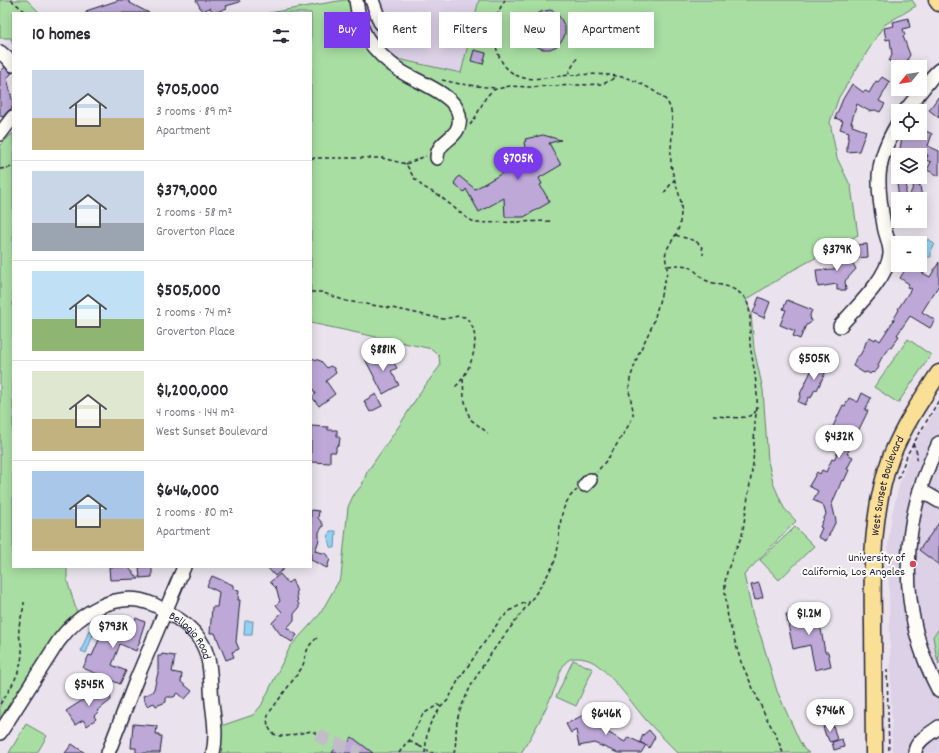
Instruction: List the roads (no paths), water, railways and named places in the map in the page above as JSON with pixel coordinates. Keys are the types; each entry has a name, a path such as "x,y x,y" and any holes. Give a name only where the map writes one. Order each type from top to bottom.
{"main road":[{"name":"West Sunset Boulevard","path":"874,753 872,572 874,531 889,465 901,435 939,373"}],"street":[{"path":"356,0 362,29 376,50 404,73 442,94 454,104 459,114 459,128 457,133 442,145 437,154"},
{"path":"372,0 378,16"},
{"path":"0,52 12,64"},
{"path":"911,104 939,70"},
{"path":"0,134 12,118"},
{"path":"840,326 869,293 884,272 890,256 890,246 884,230 878,195 882,156 891,135"},
{"path":"939,443 932,457 920,490 912,529 908,575 910,602 917,636 927,666 939,691"},
{"path":"920,490 939,501"},
{"path":"108,753 184,568"},
{"name":"Bellagio Road","path":"0,733 58,642 79,619 106,604 135,600 152,603 184,621 203,645 209,661 212,702 215,719 213,753"},
{"path":"915,753 914,750 919,742 939,727"}],"water":[{"path":"929,239 935,245 931,249 931,257 927,257 927,241"},
{"path":"330,531 336,531 335,548 330,547 328,538"},
{"path":"245,621 253,621 252,635 244,635"},
{"path":"89,630 94,632 86,653 81,651"}],"tunnel":[{"path":"318,734 323,738 360,753"}],"place":[{"name":"University of California, Los Angeles","path":"913,564"}]}
